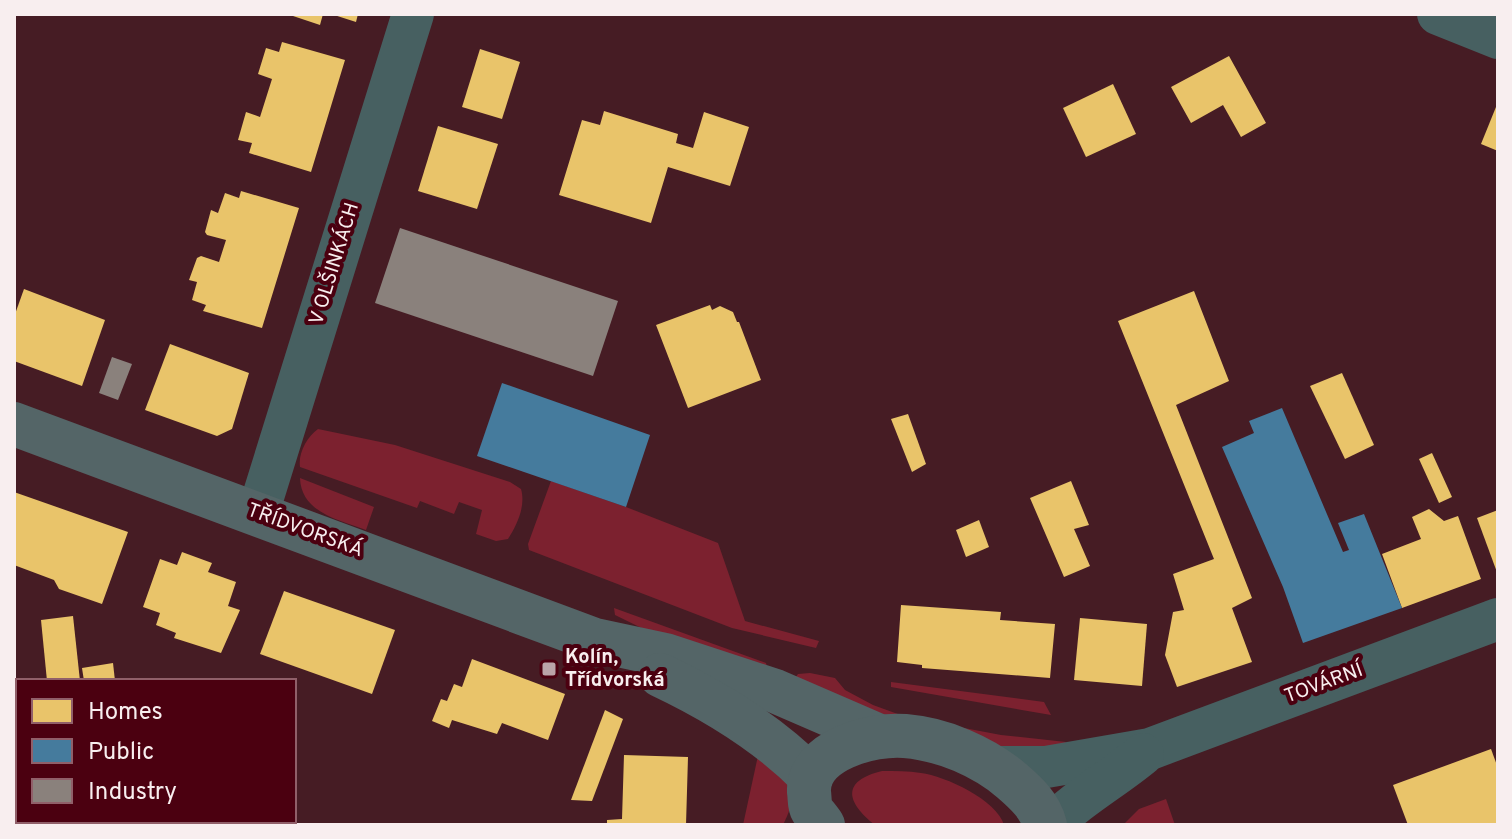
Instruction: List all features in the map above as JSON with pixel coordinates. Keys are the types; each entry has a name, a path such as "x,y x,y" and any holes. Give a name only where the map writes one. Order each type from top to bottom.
{"main road":[{"name":"TŘÍDVORSKÁ","path":"14,424 595,640 665,655 775,691 879,736"},
{"name":"TŘÍDVORSKÁ","path":"595,640 633,663 707,699 783,749 812,809"},
{"path":"812,809 837,751 852,743 879,736 905,736 930,740 995,767 1026,793 1042,814 1045,825"}],"street":[{"name":"V OLŠINKÁCH","path":"258,513 413,14"},
{"path":"1438,14 1498,38"},
{"name":"TOVÁRNÍ","path":"995,767 1046,767 1150,749 1498,619"},
{"name":"TOVÁRNÍ","path":"1052,825 1086,794 1122,772 1150,749"}],"shaded area":[{"path":"318,429 395,445 510,482 521,489 522,495 515,528 508,539 496,541 476,534 482,510 459,502 454,514 420,501 417,508 300,467 304,446"},
{"path":"300,478 374,507 366,530 314,507 302,490"},
{"path":"551,481 718,543 745,621 819,641 816,648 732,628 529,550 528,544"},
{"path":"614,608 766,663 769,674 664,639 615,615"},
{"path":"798,674 835,678 845,690 906,717 1001,735 1066,742 1064,748 1014,750 902,721 793,681"},
{"path":"891,682 1044,702 1051,715 891,687"},
{"path":"759,751 789,784 791,801 783,825 743,825"},
{"path":"882,771 921,773 956,784 981,798 1004,825 875,825 858,808 852,793 860,780"},
{"path":"1166,799 1175,825 1123,825 1139,809"}],"building: Homes":[{"path":"287,14 323,14 320,25"},
{"path":"331,14 358,14 356,22"},
{"path":"282,42 345,60 311,172 249,153 252,143 238,140 246,112 260,117 272,79 258,74 266,48 279,52"},
{"path":"480,49 520,62 502,119 462,107"},
{"path":"1229,56 1266,123 1241,137 1223,105 1191,123 1171,87"},
{"path":"1113,84 1136,134 1086,157 1063,108"},
{"path":"1498,102 1498,151 1481,144"},
{"path":"604,111 678,134 676,143 693,148 704,112 749,127 730,186 668,167 651,223 559,195 582,120 600,125"},
{"path":"438,126 498,144 477,209 418,191"},
{"path":"241,191 299,208 262,328 203,311 206,305 192,300 197,282 189,280 197,258 201,256 219,262 226,240 205,232 211,210 218,213 225,193 239,198"},
{"path":"24,289 105,320 82,386 14,361 14,317"},
{"path":"1194,291 1229,381 1176,405 1252,598 1232,608 1252,662 1177,687 1165,655 1173,612 1184,610 1173,574 1214,559 1118,321"},
{"path":"710,305 712,310 720,306 733,312 761,380 688,408 656,325"},
{"path":"170,344 249,373 232,429 217,436 145,410"},
{"path":"1342,373 1374,445 1345,459 1310,386"},
{"path":"908,414 926,464 912,472 891,419"},
{"path":"1432,453 1452,497 1439,503 1419,459"},
{"path":"1071,481 1089,525 1074,529 1090,566 1064,577 1030,498"},
{"path":"14,492 128,532 102,604 59,589 54,580 14,565"},
{"path":"1429,509 1444,521 1458,516 1481,579 1402,608 1382,554 1421,539 1412,517"},
{"path":"1498,510 1498,575 1477,518"},
{"path":"979,520 989,547 966,557 956,530"},
{"path":"182,552 212,563 208,572 236,582 228,606 240,610 221,653 174,638 176,633 156,625 160,613 143,607 160,559 177,565"},
{"path":"284,591 395,630 372,694 260,654"},
{"path":"901,605 1001,612 1000,620 1055,624 1050,678 922,668 922,665 897,662"},
{"path":"73,616 80,679 47,679 41,620"},
{"path":"1080,618 1147,624 1142,686 1074,680"},
{"path":"472,659 565,694 548,740 502,723 497,734 452,720 449,728 432,721 441,699 447,701 454,684 462,687"},
{"path":"113,663 115,679 84,679 82,668"},
{"path":"605,710 623,719 592,801 571,800"},
{"path":"1491,749 1498,768 1498,825 1408,825 1393,785"},
{"path":"624,755 688,757 686,825 607,825 607,820 622,819"},
{"path":"14,760 16,760 16,804"},
{"path":"100,823 130,825 100,825"}],"building: Public":[{"path":"502,383 650,435 626,507 477,456"},
{"path":"1282,408 1343,552 1349,550 1338,523 1364,514 1402,608 1303,643 1283,587 1222,447 1254,433 1249,421"}],"building: Industry":[{"path":"400,228 618,301 593,376 375,303"},
{"path":"112,357 132,364 118,400 99,393"}],"place":[{"name":"Kolín, Třídvorská","path":"549,669"}]}
